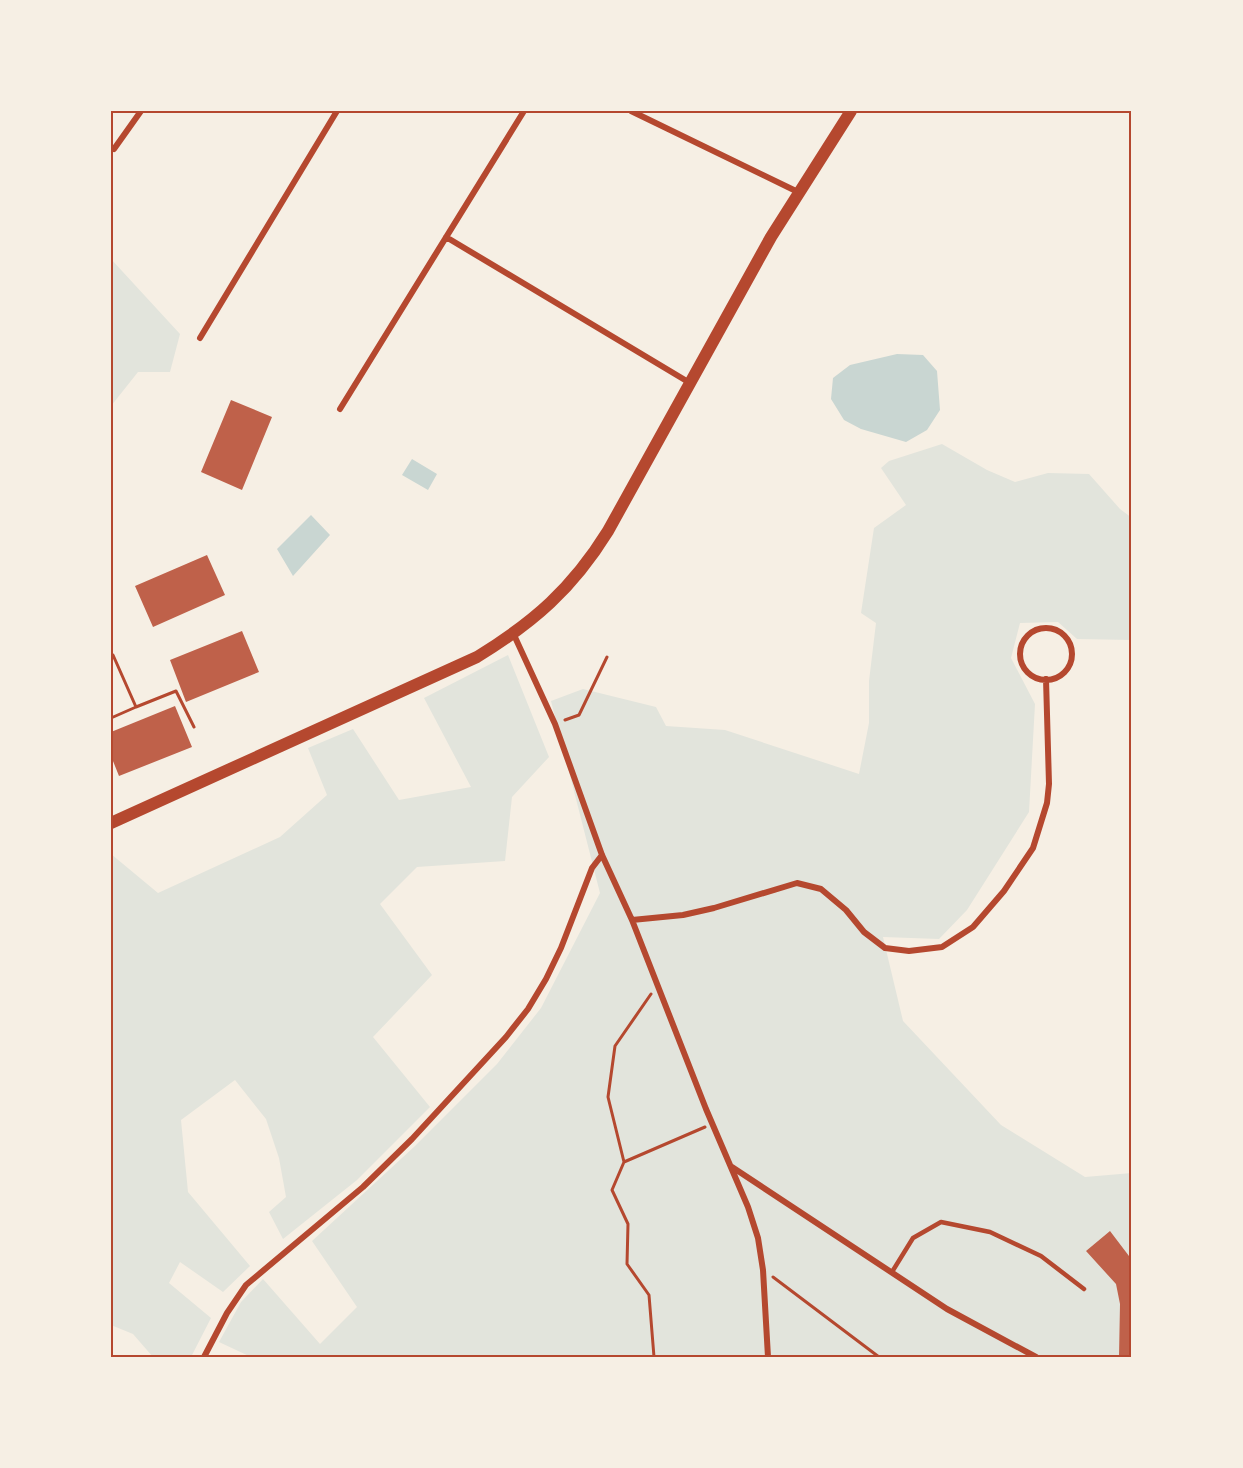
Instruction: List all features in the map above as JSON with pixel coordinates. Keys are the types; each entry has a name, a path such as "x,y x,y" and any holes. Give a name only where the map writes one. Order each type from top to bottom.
{"main road":[{"path":"111,823 477,657 514,635 562,592 595,551 798,192 851,111"}],"street":[{"path":"114,149 141,111"},
{"path":"200,338 337,111"},
{"path":"340,409 524,111"},
{"path":"631,111 798,192"},
{"path":"446,237 690,383"},
{"path":"1050,628 1064,636 1072,651 1071,660 1062,674 1046,680 1030,674 1024,668 1020,652 1026,636 1033,631 1050,628"},
{"path":"514,635 555,724 602,855 632,920 712,1123 748,1207 758,1238 764,1270 768,1357"},
{"path":"632,920 682,915 714,908 797,883 820,889 846,910 864,932 885,948 909,951 942,947 973,927 1004,891 1033,848 1047,803 1049,784 1046,680"},
{"path":"204,1357 226,1313 246,1285 363,1187 420,1131 506,1037 528,1009 546,979 561,948 592,868 602,855"},
{"path":"731,1166 947,1309 1036,1357"}],"lane":[{"path":"892,1272 913,1238 941,1222 990,1232 1041,1256 1084,1289"}],"path":[{"path":"112,655 136,707"},
{"path":"555,724 579,715 607,657"},
{"path":"111,718 176,691 194,728"},
{"path":"654,1357 649,1295 627,1264 628,1224 612,1190 624,1162 608,1097 615,1046 657,986"},
{"path":"624,1162 712,1123"},
{"path":"764,1270 879,1357"}],"shaded area":[{"path":"111,259 180,334 170,372 138,372 111,406"},
{"path":"897,354 923,355 937,371 940,410 927,430 906,442 861,429 844,420 831,399 833,378 850,365"},
{"path":"942,444 987,470 1015,482 1048,473 1089,474 1120,509 1132,518 1132,640 1077,639 1058,622 1020,623 1011,658 1035,704 1029,812 967,910 939,939 883,937 903,1021 1001,1125 1085,1177 1132,1173 1132,1357 251,1357 219,1342 241,1302 263,1279 320,1344 357,1307 312,1241 415,1146 497,1064 541,1008 600,893 551,701 583,689 656,707 666,726 725,730 859,774 869,723 869,681 876,623 861,613 874,528 906,505 881,468 889,461"},
{"path":"412,459 437,474 428,490 402,475"},
{"path":"311,515 330,535 293,576 277,549"},
{"path":"508,655 549,757 512,797 505,861 417,867 380,904 432,975 373,1037 430,1107 357,1180 283,1239 269,1212 286,1197 279,1158 266,1119 235,1080 181,1120 188,1192 250,1266 223,1292 180,1262 169,1283 211,1318 191,1357 153,1357 133,1334 111,1325 111,854 158,893 280,837 327,795 308,748 353,729 399,800 471,787 424,698"}],"building":[{"path":"231,400 272,417 242,490 201,472"},
{"path":"207,555 225,595 153,627 135,586"},
{"path":"242,631 259,672 186,702 170,660"},
{"path":"175,706 192,747 119,776 111,756 111,732"},
{"path":"1110,1231 1132,1260 1132,1357 1119,1357 1120,1304 1116,1284 1086,1251"}]}
